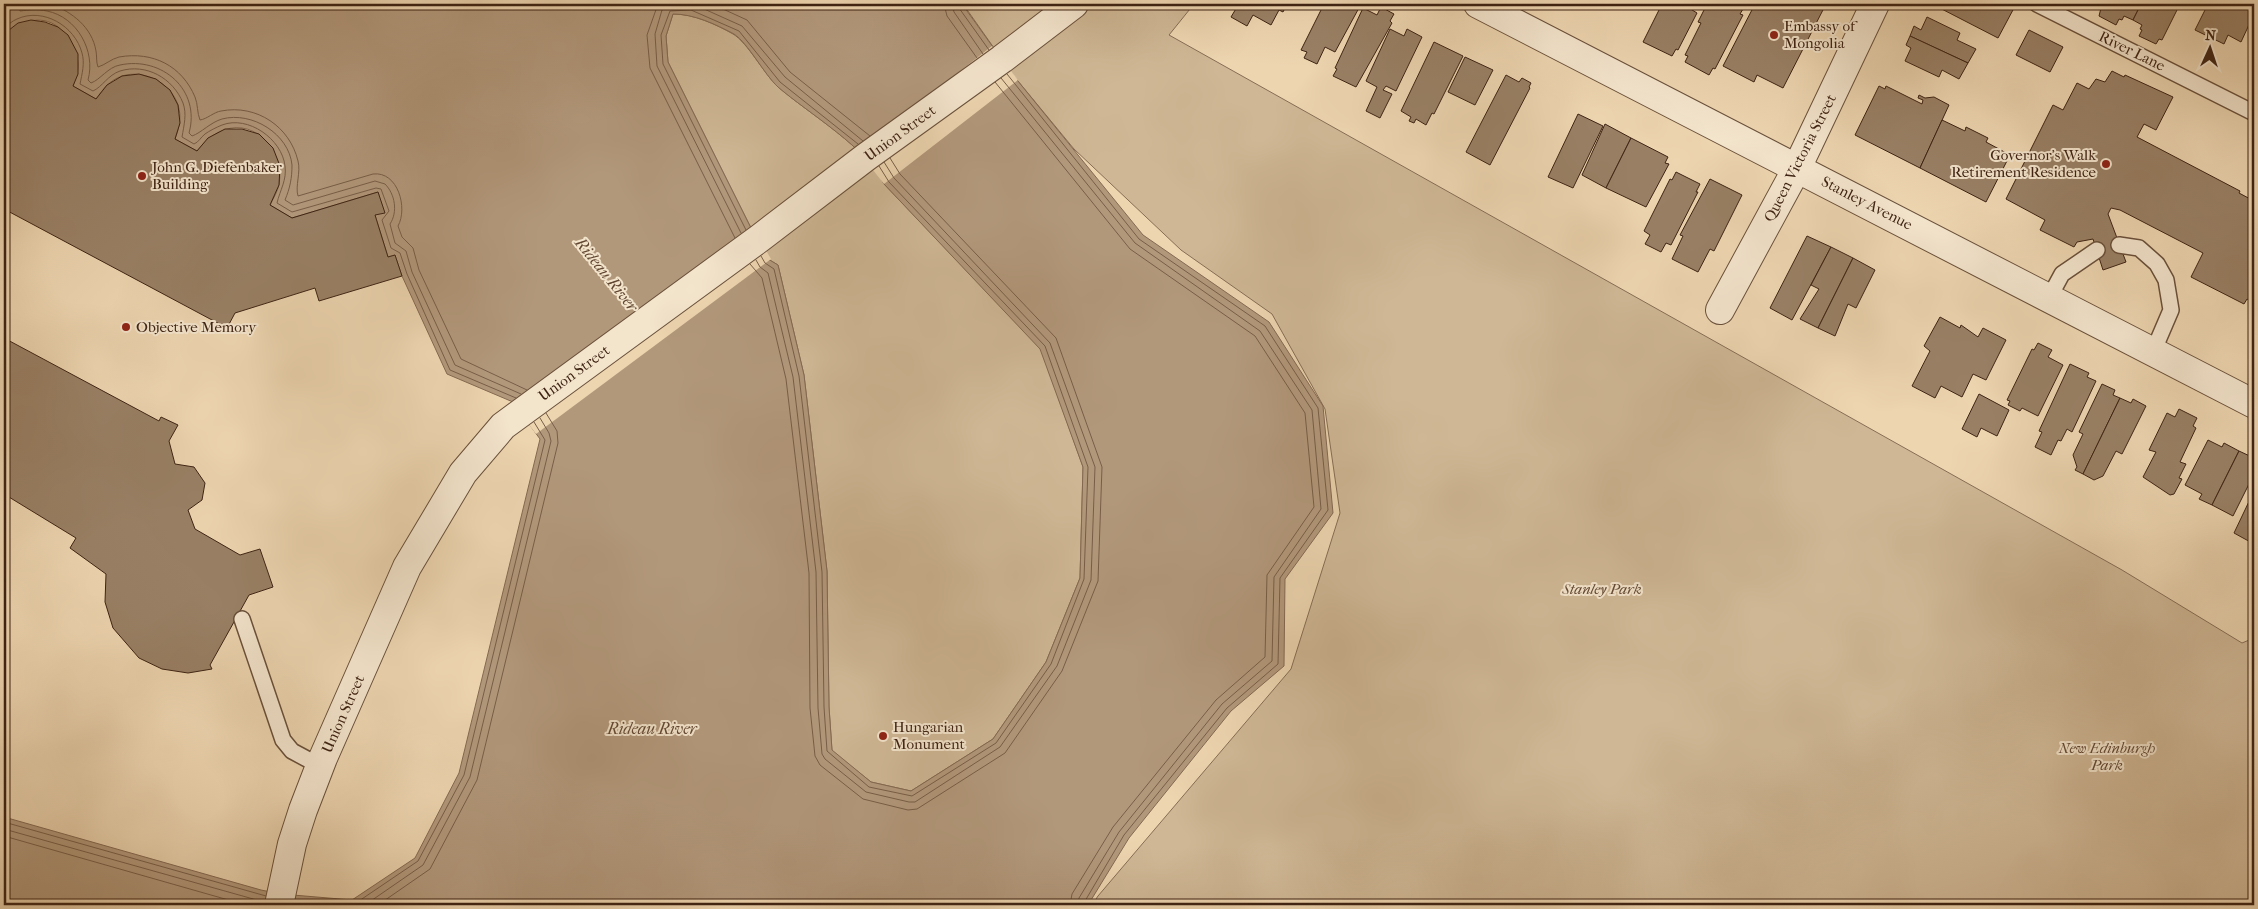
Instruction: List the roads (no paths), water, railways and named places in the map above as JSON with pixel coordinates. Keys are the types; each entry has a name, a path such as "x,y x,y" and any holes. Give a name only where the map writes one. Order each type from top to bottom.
{"street":[{"name":"Union Street","path":"280,898 292,844 320,766 407,567 463,473 503,426 760,238 866,157 1002,59 1074,4"},
{"name":"Stanley Avenue","path":"1478,4 2254,404"},
{"name":"Queen Victoria Street","path":"1720,310 1797,168 1874,4"}],"lane":[{"name":"River Lane","path":"2037,4 2254,113"},
{"path":"2119,245 2139,248 2157,264 2166,280 2171,310 2153,352"},
{"path":"2049,298 2062,274 2096,250"},
{"path":"242,619 283,740 292,750 320,766"}],"water":[{"name":"Rideau River","path":"8,4 962,4 1013,75 1143,235 1269,322 1323,406 1333,513 1285,579 1284,666 1231,711 1129,838 1088,905 4,905 4,817 261,890 281,894 352,900 415,858 459,773 540,439 513,402 447,374 402,276 395,255 388,257 375,215 384,212 378,192 292,218 270,205 278,187 280,173 278,161 266,141 257,134 247,129 224,130 202,144 197,151 175,139 180,122 180,114 174,97 163,84 148,76 130,74 110,82 96,99 73,86 78,67 77,56 58,27 51,23 37,20 23,23 4,34","holes":["673,14 681,14 712,23 739,38 778,87 837,132 865,158 884,184 1040,349 1083,467 1080,578 1046,662 993,739 911,791 871,782 832,750 829,707 827,571 804,375 778,265 768,259 757,240 668,62 666,36"]}],"place":[{"name":"Embassy of Mongolia","path":"1774,35"},
{"name":"Governor's Walk Retirement Residence","path":"2106,164"},
{"name":"John G. Diefenbaker Building","path":"142,176"},
{"name":"Objective Memory","path":"126,327"},
{"name":"Hungarian Monument","path":"883,736"}],"park label":[{"name":"Stanley Park","path":"1602,589"},
{"name":"New Edinburgh Park","path":"2107,756"}]}
